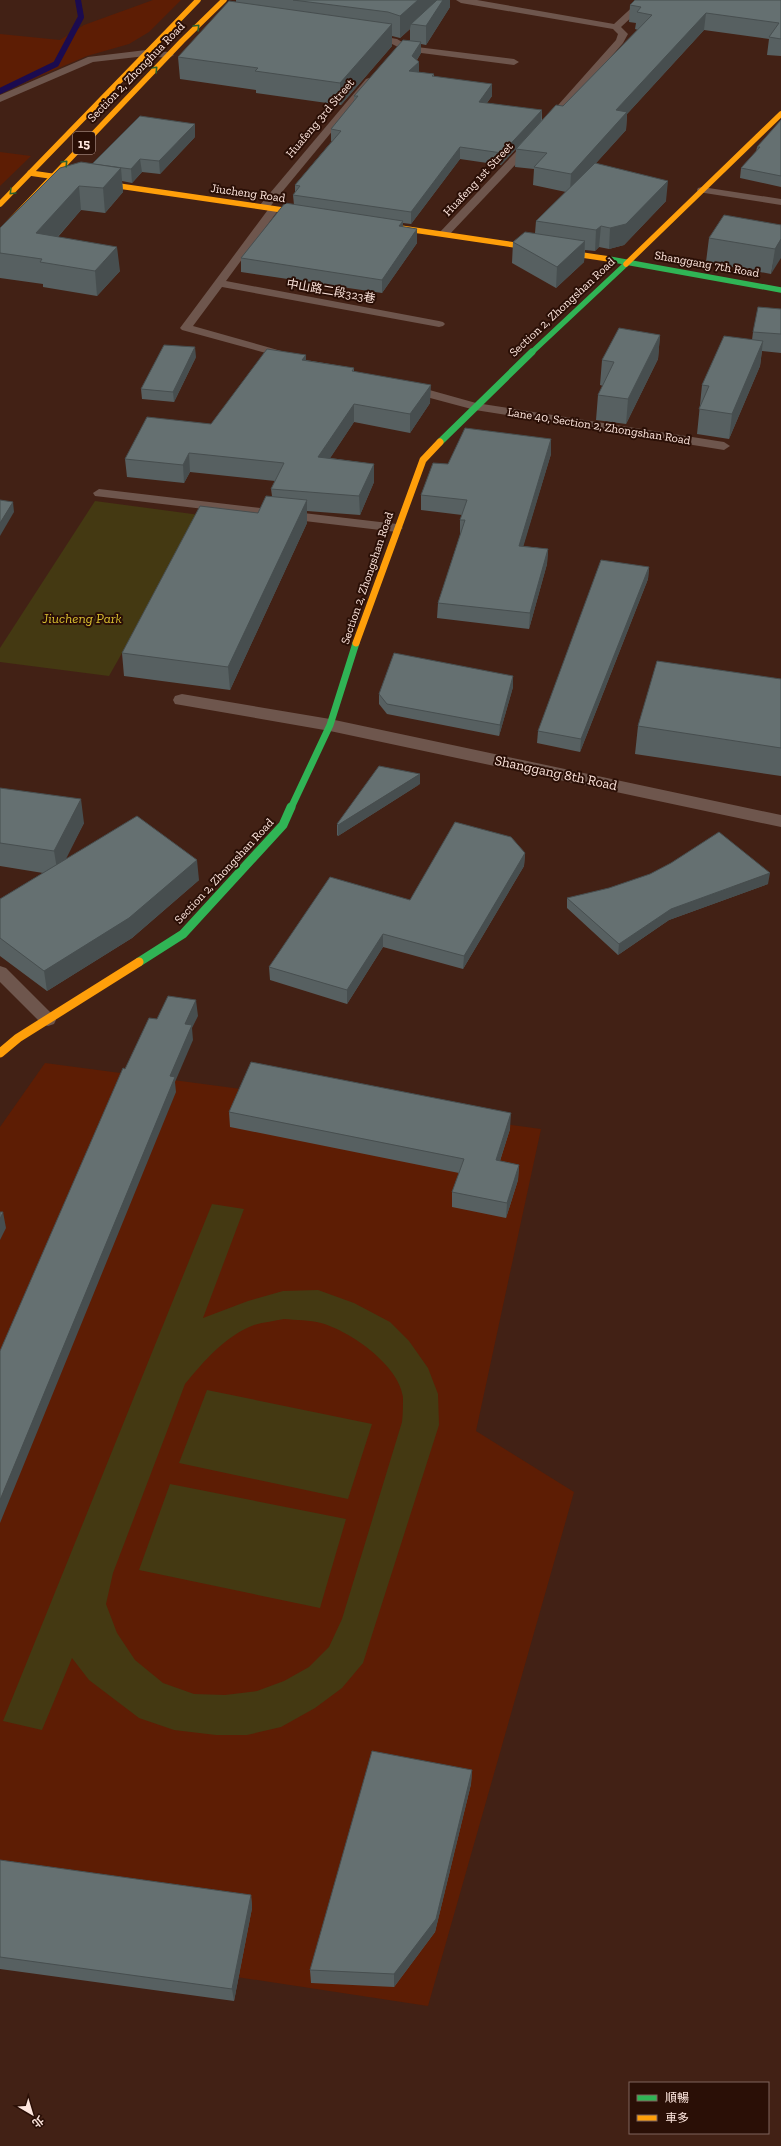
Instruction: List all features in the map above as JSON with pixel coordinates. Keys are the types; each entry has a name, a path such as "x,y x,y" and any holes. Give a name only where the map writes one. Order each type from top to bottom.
{"main road":[{"name":"Section 2, Zhonghua Road","path":"0,204 198,0"},
{"name":"Section 2, Zhonghua Road","path":"0,232 52,176 224,0"},
{"name":"Section 2, Zhongshan Road","path":"0,1053 18,1038 183,934 283,825 330,725 359,635 423,460 475,406 628,262 781,114"},
{"name":"Jiucheng Road","path":"30,173 320,216"},
{"path":"374,224 628,262"},
{"name":"Shanggang 7th Road","path":"628,262 781,290"}],"street":[{"name":"Shanggang 8th Road","path":"182,700 330,725 781,820"}],"lane":[{"path":"460,0 616,27 645,0"},
{"path":"209,15 224,17"},
{"name":"Huafeng 1st Street","path":"444,234 539,133 620,41 623,34 616,27"},
{"path":"357,35 388,39 402,44 406,48 514,62"},
{"path":"0,99 90,59 146,53 169,55"},
{"name":"Huafeng 3rd Street","path":"300,359 186,328 318,140 375,74"},
{"path":"702,190 781,202"},
{"name":"中山路二段323巷","path":"219,283 439,324"},
{"name":"Lane 40, Section 2, Zhongshan Road","path":"399,386 475,406 724,446"},
{"path":"99,493 397,528"},
{"path":"0,972 48,1020"}],"shaded area":[{"path":"153,0 181,0 149,32 129,44 87,56 0,93 0,34 60,40 84,25"},
{"path":"0,152 31,156 0,186"},
{"path":"45,1063 541,1129 476,1431 574,1492 428,2006 0,1941 0,1127"}],"green space":[{"name":"Jiucheng Park","path":"95,501 200,515 109,676 0,662 0,648"},
{"path":"212,1204 244,1209 203,1318 248,1301 283,1291 318,1290 354,1303 390,1322 409,1341 428,1368 438,1394 439,1425 363,1663 342,1688 315,1708 281,1727 247,1735 216,1735 174,1730 139,1718 89,1680 72,1658 42,1730 3,1721","holes":["284,1319 317,1322 333,1327 359,1341 371,1351 393,1373 400,1385 403,1397 402,1422 342,1619 329,1647 309,1667 284,1681 257,1691 225,1695 194,1694 163,1683 135,1660 117,1633 106,1604 113,1573 185,1384 224,1342 254,1325"]},
{"path":"207,1390 372,1424 348,1499 179,1463"},
{"path":"170,1484 346,1519 320,1608 139,1570"}],"building":[{"path":"293,0 418,0 400,16 388,12"},
{"path":"437,0 443,0 426,26 411,24"},
{"path":"635,0 781,0 781,39 769,37 779,23 706,13 616,110 627,112 571,174 534,167 547,153 516,149 556,105 563,106 652,15 637,12 641,7 630,5"},
{"path":"229,1 392,24 340,83 255,71 258,68 178,57"},
{"path":"403,40 421,42 412,56 419,62 409,71 434,74 432,76 492,84 479,102 542,110 502,153 460,147 411,212 293,195 300,186 295,185 341,131 331,129 358,96 354,96"},
{"path":"140,116 195,124 159,161 140,159 131,169 92,164"},
{"path":"781,120 781,176 741,168 760,147 757,147"},
{"path":"81,162 121,168 103,188 79,186 36,233 117,247 95,271 40,262 42,259 0,253 0,228 60,168"},
{"path":"595,163 668,181 626,224 610,228 601,226 596,230 536,221"},
{"path":"285,203 403,221 399,226 417,229 382,280 241,258"},
{"path":"724,215 781,225 781,239 775,249 709,238"},
{"path":"525,232 585,241 557,267 513,242"},
{"path":"758,307 781,309 781,334 753,332"},
{"path":"619,328 660,335 628,399 598,395 614,362 602,360"},
{"path":"724,336 763,341 732,414 699,409 709,386 702,385"},
{"path":"164,345 195,347 173,392 141,389"},
{"path":"267,349 306,355 302,360 354,368 352,371 431,385 410,414 354,404 318,457 374,464 359,496 271,489 284,463 189,453 183,465 125,459 147,417 211,424"},
{"path":"465,428 551,439 519,546 548,549 530,613 438,603 465,520 460,520 467,500 421,495 433,463 448,464"},
{"path":"266,496 307,500 228,667 122,653 200,506 258,513"},
{"path":"0,500 13,502 0,523"},
{"path":"601,560 649,567 581,739 538,731"},
{"path":"394,653 513,676 500,725 387,704 379,694"},
{"path":"657,661 781,679 781,748 638,726"},
{"path":"379,766 420,774 338,825 337,824"},
{"path":"0,788 81,799 54,851 0,843"},
{"path":"137,816 197,860 129,918 44,971 0,938 0,899"},
{"path":"455,822 511,837 525,853 464,956 383,934 347,990 269,967 330,877 410,900"},
{"path":"719,832 770,873 671,909 619,944 567,898 609,888 650,874 671,863"},
{"path":"168,996 196,1000 185,1024 192,1025 170,1076 175,1077 0,1500 0,1351 123,1068 125,1069 149,1018 157,1019"},
{"path":"251,1062 511,1113 496,1160 519,1165 507,1203 452,1192 464,1159 229,1112"},
{"path":"0,1212 3,1212 0,1219"},
{"path":"372,1751 472,1770 436,1919 394,1974 310,1970"},
{"path":"0,1860 251,1895 232,1989 0,1957"}],"waterway":[{"path":"0,91 56,64 81,17 78,0"}],"traffic: fast":[{"path":"609,259 781,290"},
{"path":"440,442 475,406 626,264"},
{"path":"139,962 183,934 283,825 330,725 356,643"}],"traffic: slow":[{"path":"0,204 198,0"},
{"path":"0,232 182,41 224,0"},
{"path":"626,264 781,114"},
{"path":"30,173 310,214"},
{"path":"387,226 609,259"},
{"path":"356,643 423,460 440,442"},
{"path":"0,1053 18,1038 139,962"}]}
